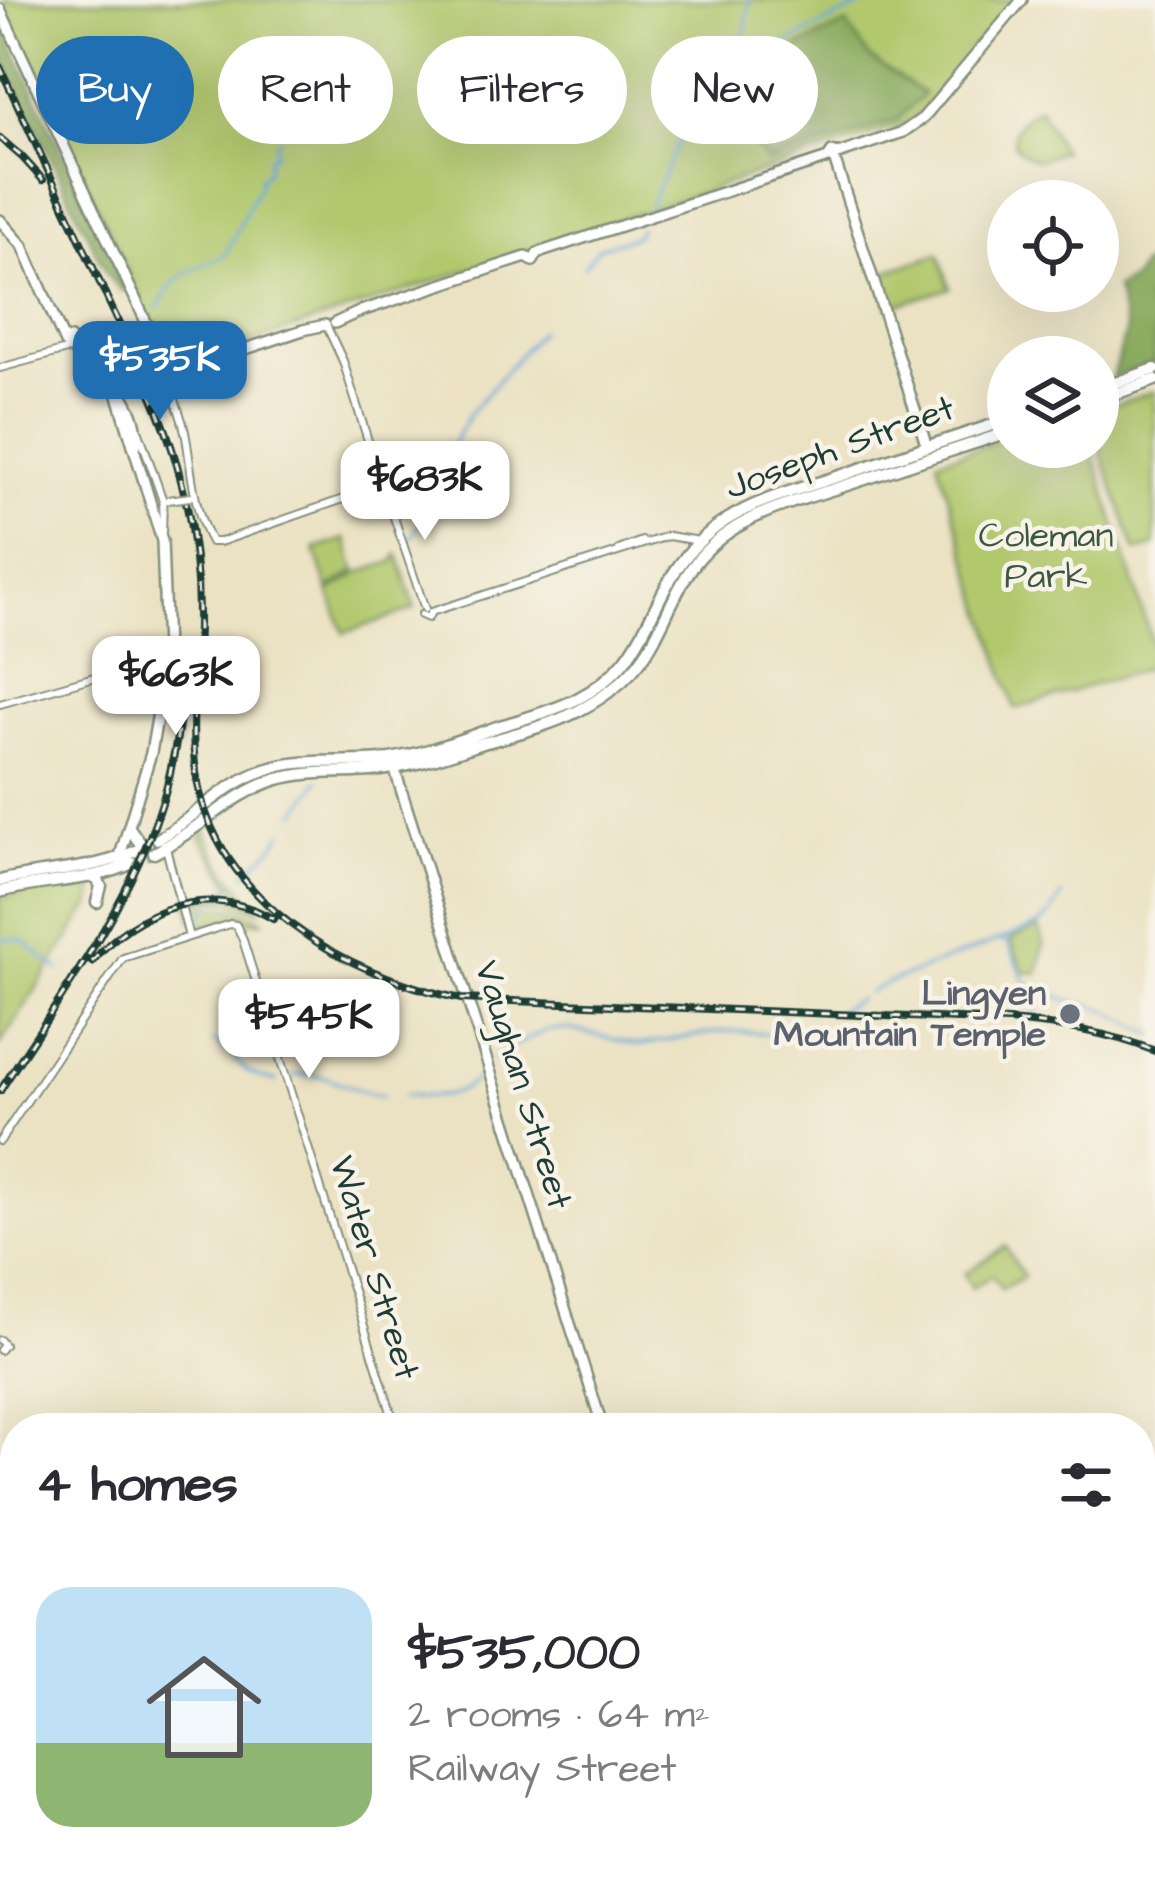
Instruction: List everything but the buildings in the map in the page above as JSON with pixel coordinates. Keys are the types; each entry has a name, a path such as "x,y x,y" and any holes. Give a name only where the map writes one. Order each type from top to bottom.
{"highway":[{"path":"1119,382 1155,369"},
{"path":"1119,393 1155,380"},
{"name":"Joseph Street","path":"723,536 755,516 987,429"},
{"name":"Joseph Street","path":"696,542 752,506 987,437"},
{"path":"159,846 268,782 392,764 578,711 621,681 652,644 688,572 723,536"},
{"path":"513,728 577,699 616,671 639,642 668,581 696,542"},
{"path":"0,892 86,876 117,864 139,846 130,829"},
{"path":"0,881 8,873 8,862"},
{"path":"0,881 117,864"},
{"path":"86,876 99,881 97,902"}],"main road":[{"path":"0,10 170,374 903,132 919,123 1022,0"},
{"path":"833,158 929,452"},
{"path":"0,220 18,239 70,344 107,376 118,393 138,435 136,454"},
{"path":"0,229 33,269"},
{"path":"154,340 172,359 193,366"},
{"path":"117,864 151,753 166,656 160,536 118,393"},
{"path":"147,496 164,584"},
{"name":"Vaughan Street","path":"392,764 598,1413"}],"street":[{"path":"170,374 185,433 192,497 213,543 381,487 329,322"},
{"path":"0,370 70,344"},
{"path":"138,435 166,500 160,536"},
{"name":"Joseph Street","path":"381,487 428,610 674,532 704,544 723,536"},
{"path":"166,500 192,497"},
{"path":"162,514 164,584"},
{"path":"203,524 222,539"},
{"path":"0,704 166,656"},
{"path":"0,1141 124,958 189,937 159,846"},
{"name":"Water Street","path":"189,937 230,923 238,927 391,1413"},
{"path":"0,1340 4,1345 0,1349"}],"green space":[{"path":"3,0 1013,0 921,112 905,124 190,363 161,344 69,144 194,144 194,36 36,36 36,72"},
{"path":"0,19 36,96 36,127 0,52"},
{"path":"847,24 870,58 924,94 897,120 767,163 753,144 818,144 818,38"},
{"path":"1039,108 1062,151 1037,160 1018,149 1014,135 1021,120"},
{"path":"44,144 58,144 126,290 107,275"},
{"path":"939,254 950,288 890,307 879,274"},
{"path":"1142,264 1155,268 1155,299 1148,299 1149,310 1155,313 1155,363 1119,376 1126,330 1119,286 1134,279"},
{"path":"1155,391 1155,546 1136,552 1107,468 1119,468 1119,403"},
{"name":"Coleman Park","path":"987,445 987,468 1098,468 1155,652 1155,666 1015,709 937,460"},
{"path":"346,539 356,571 328,589 315,549"},
{"path":"398,554 415,609 344,633 329,592 361,572 393,562"},
{"path":"206,831 222,863 260,910 227,900 190,901 190,905 236,909 265,921 245,922 244,917 237,917 192,921 187,898 220,895 232,886 200,836"},
{"path":"79,880 90,883 91,904 0,1045 0,898"},
{"path":"1039,927 1044,944 1038,973 1024,972 1010,939"},
{"path":"1005,1246 1024,1277 1001,1289 992,1275 972,1288 964,1274"}],"waterway":[{"path":"744,36 750,0"},
{"path":"648,210 692,113 714,79 873,0"},
{"path":"259,186 276,144"},
{"path":"158,308 179,279 225,255 257,189"},
{"path":"584,267 598,248 636,236 640,227"},
{"path":"411,538 433,504 448,453 470,413 540,331"},
{"path":"297,813 319,780"},
{"path":"245,874 283,833"},
{"path":"223,896 234,884"},
{"path":"868,993 1039,925 1062,895"},
{"path":"193,922 208,909"},
{"path":"0,939 22,940 59,970"},
{"path":"1002,941 1008,943 1025,981 1037,991 1106,1010 1155,1035"},
{"path":"1026,984 1039,1016"},
{"path":"838,1011 859,999"},
{"path":"495,1061 507,1049 547,1030 569,1029 639,1045 725,1031 797,1035 812,1030"},
{"path":"213,1041 247,1071 277,1081"},
{"path":"292,1076 315,1075 383,1096"},
{"path":"404,1095 452,1094 478,1078"}],"tunnel":[{"path":"132,863 154,853"}],"railway":[{"path":"0,67 145,380 177,465 196,565 194,754 208,818 229,859 257,894 292,925 373,972 461,999 1008,1021 1083,1030 1155,1051"},
{"path":"0,138 43,180"},
{"path":"0,1091 88,956 144,850 163,799 182,704"},
{"path":"92,962 130,927 175,906 224,903 273,919"}],"place":[{"name":"Lingyen Mountain Temple","path":"1070,1014"}]}
